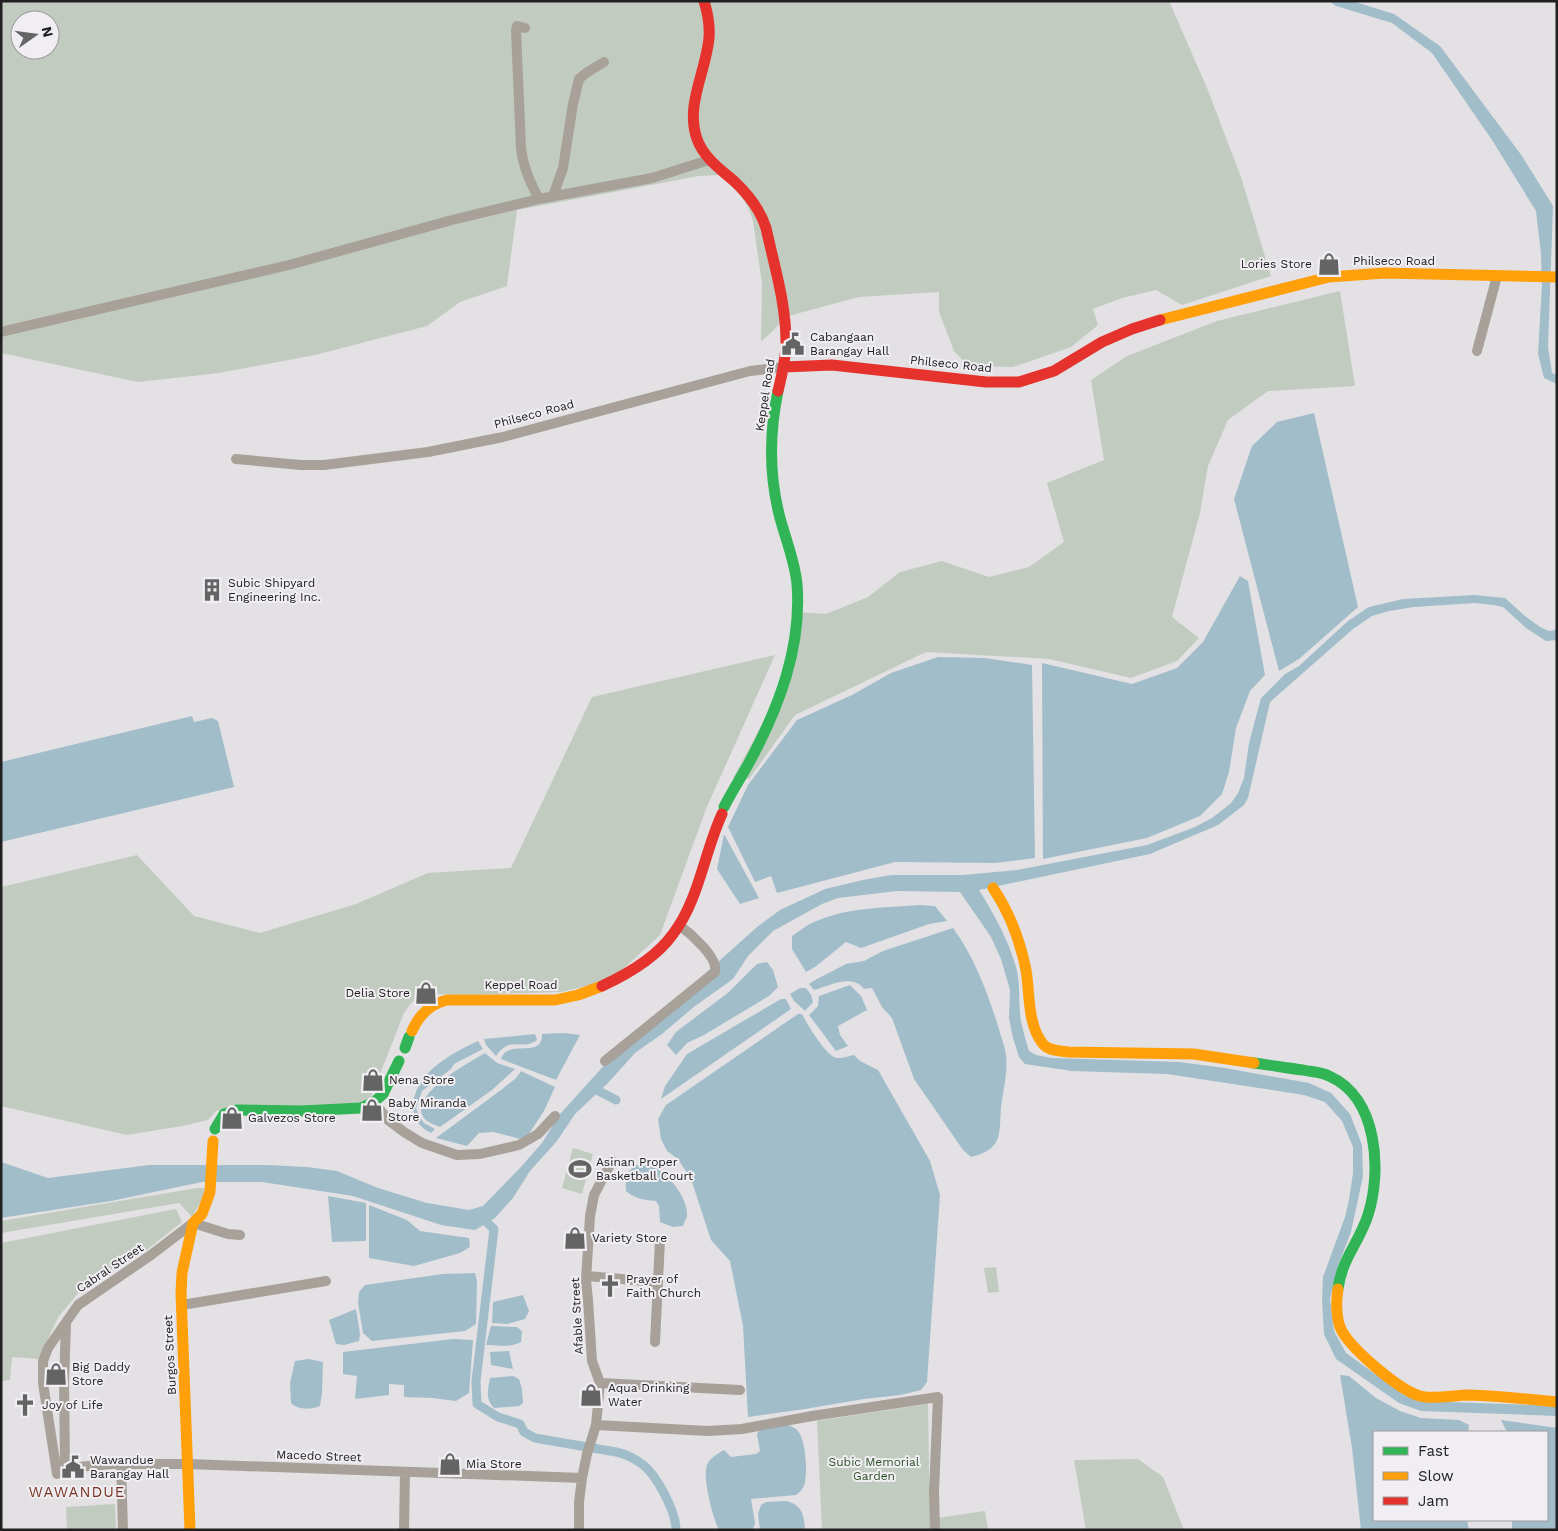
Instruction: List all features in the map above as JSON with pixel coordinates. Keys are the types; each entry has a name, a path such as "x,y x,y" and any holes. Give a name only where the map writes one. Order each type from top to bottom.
{"street":[{"name":"Keppel Road","path":"374,1102 384,1092 416,1021 422,1013 437,1003 465,998 545,1001 568,998 620,978 662,947 679,925 688,909 702,863 723,811 772,714 786,677 796,628 798,607 796,579 776,500 771,472 772,429 784,367 786,326 762,215 753,200 709,160 696,140 693,128 693,104 709,31 709,15 704,1"},
{"path":"525,28 517,26 516,31 521,148 524,166 539,199"},
{"path":"553,196 563,168 579,79 604,62"},
{"path":"1,332 289,265 452,220 539,199 652,178 709,160"},
{"name":"Philseco Road","path":"236,459 324,466 428,452 503,437 750,371 802,365 839,366 986,382 1019,382 1054,371 1102,342 1132,329 1174,316 1329,277 1365,273 1557,277"},
{"path":"1477,351 1497,276"},
{"path":"993,888 1004,903 1014,924 1022,952 1036,1030 1043,1043 1049,1049 1068,1052 1194,1054 1314,1072 1339,1081 1358,1101 1366,1115 1372,1134 1374,1158 1373,1186 1367,1216 1347,1257 1341,1275 1337,1314 1340,1328 1344,1335 1362,1355 1405,1389 1422,1396 1431,1398 1459,1394 1484,1395 1557,1402"},
{"path":"605,1062 715,972 715,963 698,941 679,925"},
{"path":"374,1102 388,1120 404,1132 428,1145 457,1155 480,1154 519,1145 538,1134 555,1116"},
{"name":"Burgos Street","path":"190,1530 182,1273 194,1223 204,1208 208,1197 214,1135 218,1122 224,1114 237,1110 302,1111 356,1109 374,1102"},
{"name":"Afable Street","path":"579,1530 579,1502 582,1478 596,1425 600,1383 592,1361 587,1276 592,1204 597,1189 612,1161"},
{"path":"194,1223 228,1234 240,1235"},
{"name":"Cabral Street","path":"61,1471 43,1384 43,1361 48,1348 78,1305 194,1223"},
{"path":"655,1342 660,1240"},
{"path":"587,1276 657,1282"},
{"path":"182,1306 326,1281"},
{"path":"61,1471 66,1323"},
{"path":"600,1383 740,1390"},
{"path":"596,1425 698,1431 742,1429 812,1416 938,1397 934,1492 935,1530"},
{"path":"121,1464 123,1530"},
{"name":"Macedo Street","path":"61,1471 121,1464 188,1464 582,1478"},
{"path":"404,1530 405,1472"}],"green space":[{"path":"1,1 1169,1 1207,88 1241,177 1271,276 1182,305 1156,290 1122,298 1093,309 1098,325 1071,347 1013,367 968,366 954,351 939,312 939,292 859,297 788,316 761,342 762,283 753,221 748,207 739,193 720,175 699,176 517,210 507,286 460,302 427,326 315,355 219,373 138,382 1,353"},
{"path":"1340,291 1355,386 1268,391 1228,420 1208,466 1200,513 1172,617 1199,638 1177,661 1131,678 1049,659 926,652 795,715 749,779 733,778 787,678 798,612 826,614 868,597 900,572 942,561 989,577 1029,567 1064,542 1047,483 1104,460 1091,380 1127,356 1217,321"},
{"path":"775,655 706,809 660,935 621,971 595,984 561,992 436,994 412,1002 404,1013 371,1097 356,1105 234,1108 216,1111 208,1120 127,1135 1,1106 1,887 137,855 194,916 260,933 356,904 428,873 511,868 592,697"},
{"path":"573,1148 593,1154 582,1194 562,1188"},
{"path":"205,1188 204,1196 192,1217 179,1203 1,1233 1,1221"},
{"path":"176,1209 182,1222 144,1252 80,1291 59,1316 38,1359 12,1357 10,1380 1,1381 1,1243"},
{"path":"996,1267 999,1292 988,1293 984,1268"},
{"name":"Subic Memorial Garden","path":"928,1404 930,1530 822,1530 817,1421"},
{"path":"1138,1459 1163,1477 1184,1530 1086,1530 1074,1460"},
{"path":"115,1504 116,1530 67,1530 66,1507"},
{"path":"985,1511 988,1530 938,1530 937,1518"}],"water":[{"path":"1329,1 1352,1 1394,14 1440,46 1522,156 1553,206 1548,347 1552,373 1557,375 1557,384 1544,378 1538,354 1542,284 1536,211 1492,140 1432,53 1392,23 1336,6"},
{"path":"1314,413 1358,607 1299,659 1279,671 1234,499 1252,446 1277,422"},
{"path":"1240,576 1248,581 1265,675 1250,691 1236,728 1229,772 1222,794 1200,816 1147,838 1043,859 1042,663 1132,684 1177,668 1203,642"},
{"path":"1475,595 1505,598 1540,627 1549,631 1557,630 1557,640 1546,641 1526,628 1503,607 1494,605 1475,603 1414,607 1372,616 1353,629 1270,702 1248,798 1244,805 1218,825 1150,854 979,890 1000,927 1016,967 1021,1021 1029,1051 1036,1055 1052,1058 1179,1062 1309,1083 1331,1093 1350,1114 1362,1145 1363,1176 1351,1232 1339,1263 1330,1299 1334,1331 1346,1353 1404,1395 1421,1401 1557,1406 1557,1416 1421,1411 1399,1403 1336,1359 1324,1334 1322,1300 1323,1277 1345,1217 1353,1173 1353,1147 1342,1121 1325,1102 1304,1095 1167,1074 1072,1071 1025,1064 1019,1057 1013,1038 1009,1018 1010,990 1001,959 991,937 960,892 897,891 838,898 822,904 773,931 748,956 733,979 635,1053 607,1084 575,1114 557,1141 530,1171 513,1198 495,1218 475,1230 441,1225 353,1196 262,1182 202,1182 111,1201 1,1218 1,1162 48,1178 149,1165 307,1167 337,1171 378,1188 427,1203 469,1210 483,1206 542,1143 560,1114 610,1059 757,927 780,910 825,889 863,880 891,875 963,875 1017,870 1147,845 1195,827 1212,818 1231,803 1238,793 1244,778 1249,743 1261,698 1285,674 1299,666 1348,621 1369,607 1403,599"},
{"path":"938,657 985,658 1032,665 1035,858 995,863 895,862 777,893 771,876 755,882 728,827 748,785 797,720 852,695 891,673"},
{"path":"192,716 194,722 212,718 218,721 234,787 1,842 1,762"},
{"path":"724,834 759,898 740,904 717,869"},
{"path":"919,905 935,906 947,921 929,924 861,948 846,942 806,972 792,949 792,936 809,924 825,918 865,909"},
{"path":"953,928 968,952 980,977 995,1016 1006,1055 1006,1075 997,1140 989,1150 971,1157 963,1150 914,1079 892,1018 882,1007 872,988 864,989 859,984 847,981 814,990 809,984 846,964 864,961 883,951"},
{"path":"767,962 773,970 778,987 769,996 704,1035 687,1043 676,1055 667,1045 676,1032 729,992 757,964"},
{"path":"850,985 861,996 867,1010 838,1026 840,1035 848,1046 836,1051 809,1015 818,1006 819,996"},
{"path":"800,988 806,988 813,1002 805,1011 794,1001 790,994"},
{"path":"781,999 786,999 791,1009 661,1099 665,1086 687,1054"},
{"path":"798,1014 802,1014 821,1044 834,1057 841,1058 854,1055 860,1061 878,1070 930,1161 940,1195 927,1382 921,1390 900,1395 748,1417 743,1326 730,1261 711,1240 691,1179 678,1159 667,1151 661,1139 658,1119 666,1105"},
{"path":"564,1033 580,1035 556,1080 501,1059 510,1050 537,1046 541,1042 542,1034"},
{"path":"535,1034 537,1040 526,1044 512,1044 502,1049 496,1056 486,1045 484,1039"},
{"path":"478,1041 483,1049 454,1064 451,1069 422,1091 416,1108 424,1123 435,1129 431,1133 422,1127 414,1113 413,1104 418,1087 429,1072 440,1062"},
{"path":"485,1053 497,1063 515,1069 492,1090 440,1127 426,1120 421,1111 423,1101 431,1091 454,1072"},
{"path":"521,1071 555,1087 544,1111 525,1140 493,1132 479,1133 467,1146 436,1138 501,1090 516,1078"},
{"path":"637,1165 647,1166 662,1172 677,1189 687,1209 687,1216 683,1226 673,1227 660,1222 659,1206 656,1201 644,1200 626,1191 627,1176 630,1170"},
{"path":"328,1196 366,1203 366,1241 332,1242"},
{"path":"369,1205 407,1220 420,1231 469,1238 470,1247 460,1253 414,1266 369,1258"},
{"path":"475,1273 477,1281 476,1324 465,1331 372,1341 363,1333 358,1303 359,1292 365,1285 443,1274"},
{"path":"523,1295 529,1311 525,1319 507,1324 492,1323 493,1302"},
{"path":"356,1309 360,1334 359,1341 344,1345 336,1344 329,1320"},
{"path":"491,1326 517,1327 522,1331 521,1342 508,1346 486,1345"},
{"path":"453,1339 473,1340 469,1393 456,1401 404,1397 404,1385 389,1384 389,1395 355,1399 357,1376 343,1374 343,1352"},
{"path":"509,1351 513,1369 491,1365 490,1352"},
{"path":"309,1359 323,1362 322,1393 320,1406 304,1409 291,1403 290,1383 295,1361"},
{"path":"1340,1375 1349,1376 1376,1398 1400,1411 1421,1418 1459,1420 1469,1425 1468,1431 1373,1431 1373,1521 1467,1521 1469,1530 1361,1530 1352,1448"},
{"path":"513,1376 519,1379 523,1403 519,1406 494,1408 488,1397 490,1378"},
{"path":"1501,1420 1557,1428 1557,1530 1512,1530 1512,1521 1548,1521 1548,1431 1506,1431"},
{"path":"784,1424 792,1426 798,1431 803,1442 806,1466 803,1487 796,1495 751,1499 755,1523 753,1530 719,1530 711,1508 707,1488 706,1471 708,1463 714,1456 724,1450 731,1457 756,1454 760,1451 757,1434 761,1428"},
{"path":"786,1501 796,1505 801,1511 805,1530 760,1530 758,1514 761,1505 766,1502"}],"waterway":[{"path":"593,1088 616,1100"},
{"path":"482,1218 494,1229 476,1381 477,1404 498,1417 520,1424 524,1432 535,1438 616,1452 639,1462 659,1484 673,1513 676,1530"}],"traffic: fast":[{"path":"724,807 761,740 779,698 792,653 796,631 798,607 796,576 776,502 772,471 773,423 778,391"},
{"path":"405,1048 409,1037"},
{"path":"215,1129 224,1114 237,1110 302,1111 361,1108 374,1102 383,1094 399,1061"},
{"path":"1254,1063 1316,1072 1329,1076 1345,1086 1358,1100 1367,1118 1375,1157 1375,1178 1372,1197 1364,1225 1343,1268 1338,1289"}],"traffic: slow":[{"path":"1160,320 1329,277 1385,273 1557,277"},
{"path":"993,888 1009,917 1021,948 1034,1027 1045,1046 1068,1052 1194,1054 1254,1063"},
{"path":"412,1031 418,1020 430,1007 447,1000 555,1000 578,995 602,986"},
{"path":"190,1530 181,1293 182,1273 193,1223 202,1214 210,1192 213,1141"},
{"path":"1338,1289 1338,1318 1340,1327 1345,1335 1375,1367 1411,1392 1432,1398 1469,1395 1557,1402"}],"traffic: jam":[{"path":"704,1 708,19 709,38 697,89 693,114 694,126 697,139 704,152 749,197 761,215 766,228 784,313 786,342 778,391"},
{"path":"784,367 832,365 986,382 1019,382 1054,371 1102,342 1132,329 1160,320"},
{"path":"602,986 650,958 673,934 689,906 722,814"}],"place":[{"name":"Lories Store","path":"1329,264"},
{"name":"Cabangaan Barangay Hall","path":"793,344"},
{"name":"Subic Shipyard Engineering Inc.","path":"212,590"},
{"name":"Delia Store","path":"426,993"},
{"name":"Nena Store","path":"373,1080"},
{"name":"Baby Miranda Store","path":"372,1110"},
{"name":"Galvezos Store","path":"232,1118"},
{"name":"Asinan Proper Basketball Court","path":"580,1169"},
{"name":"Variety Store","path":"575,1238"},
{"name":"Prayer of Faith Church","path":"610,1286"},
{"name":"Big Daddy Store","path":"56,1374"},
{"name":"Aqua Drinking Water","path":"591,1395"},
{"name":"Joy of Life","path":"25,1405"},
{"name":"Mia Store","path":"450,1464"},
{"name":"Wawandue Barangay Hall","path":"73,1467"}],"district":[{"name":"WAWANDUE","path":"77,1492"}]}
